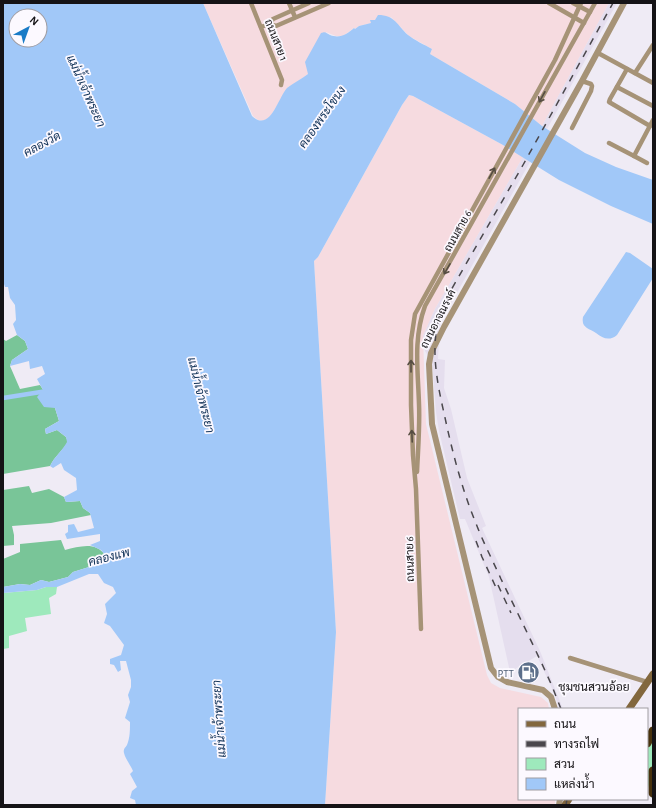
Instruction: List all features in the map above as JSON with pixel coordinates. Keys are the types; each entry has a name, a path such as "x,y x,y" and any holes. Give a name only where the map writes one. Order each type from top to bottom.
{"highway":[{"path":"648,741 653,731"},
{"path":"653,771 653,793"}],"main road":[{"path":"630,708 653,674"}],"street":[{"name":"ถนนสาย 1","path":"251,3 282,80 281,85"},
{"path":"289,3 295,17"},
{"path":"261,27 269,24 273,19 309,3"},
{"path":"269,24 276,26 329,3"},
{"path":"549,3 584,23"},
{"path":"573,3 580,5 590,12"},
{"name":"ถนนสาย 6","path":"416,489 419,405 416,366 417,341 425,306 595,3"},
{"name":"ถนนอาจณรงค์","path":"555,708 551,697 543,690 506,682 498,677 492,668 432,424 429,371 432,353 444,326 598,53 624,3"},
{"name":"ถนนสาย 6","path":"421,629 416,489 411,405 411,340 415,314 555,60 580,5"},
{"path":"635,73 653,44"},
{"path":"598,53 653,83"},
{"path":"627,68 609,102 650,126"},
{"path":"572,128 591,91 591,84 582,81"},
{"path":"617,87 653,106"},
{"path":"634,156 653,120"},
{"path":"609,143 647,163"},
{"path":"570,658 647,682"}],"shaded area":[{"path":"203,3 609,3 542,126 515,104 430,54 432,49 409,36 391,17 371,20 371,23 359,26 355,29 354,28 343,36 336,36 326,32 308,74 287,89 270,117 264,121 258,120 253,116"},
{"path":"609,3 617,3 547,129 542,126"},
{"path":"409,95 413,96 523,157 435,309 423,336 426,424 487,675 491,683 500,688 541,697 548,703 549,708 518,708 518,800 555,800 555,805 325,805 336,632 314,261 318,257 402,105"},
{"path":"523,157 530,162 440,323 438,359 445,360 444,388 451,409 467,478 486,526 482,528 540,651 563,708 559,708 555,695 537,656 510,672 489,577 465,519 460,519 439,431 432,362 425,351 423,336 435,309"}],"green space":[{"path":"17,335 25,341 28,349 12,360 10,366 20,389 40,385 55,408 59,421 45,429 46,434 57,430 66,437 68,442 50,466 3,474 3,339 6,341"},
{"path":"29,486 32,493 49,489 64,497 66,502 80,501 83,508 91,515 51,523 12,526 14,545 3,546 3,490"},
{"path":"61,540 65,550 92,546 105,555 100,562 73,572 68,577 49,582 41,580 30,585 20,584 3,587 3,559 20,552 20,544"},
{"path":"46,587 57,587 56,594 49,598 51,614 25,618 27,631 9,636 9,648 3,649 3,593 37,590"},
{"path":"653,726 653,802 648,784 648,734"}],"water":[{"path":"3,3 203,3 252,116 258,120 264,120 269,117 287,88 308,74 305,62 321,33 325,32 330,35 340,36 346,34 354,28 355,29 359,26 371,23 370,20 375,20 378,15 384,15 395,21 410,37 432,49 430,54 515,104 542,126 585,153 616,167 653,180 653,224 611,206 559,180 503,145 409,95 402,105 318,257 314,261 336,632 325,805 136,805 135,800 130,798 132,791 137,787 130,774 133,771 124,752 130,734 130,722 125,718 130,702 128,695 131,687 131,680 126,661 120,661 121,670 118,672 114,665 110,664 110,659 121,655 124,645 110,626 104,623 107,614 105,604 116,593 113,587 104,583 98,574 89,574 57,587 46,587 37,590 3,593 3,587 20,584 30,585 41,580 49,582 68,577 73,572 100,562 105,555 101,550 90,545 100,541 100,534 67,539 65,534 68,532 68,525 74,524 78,532 94,528 90,513 83,508 80,501 66,502 64,497 77,490 76,478 64,470 61,463 53,468 50,466 67,442 66,437 57,430 46,434 45,429 59,421 55,408 44,407 37,397 43,390 37,379 45,374 42,366 30,369 29,361 10,366 12,360 28,349 25,341 17,335 13,324 16,320 15,305 10,298 8,287 5,287 3,281"},
{"path":"626,252 630,253 653,269 653,278 617,335 609,339 601,337 584,326 583,317"}],"waterway":[{"path":"3,398 47,391"}],"railway":[{"path":"561,708 552,686 483,539 462,484 447,427 438,384 435,340 437,325 447,297 523,165 613,3"},
{"path":"476,541 498,592"},
{"path":"498,585 511,613"},
{"path":"566,805 567,800"}],"place":[{"name":"PTT","path":"529,673"}],"district":[{"name":"ชุมชนสวนอ้อย","path":"594,687"}],"water label":[{"name":"แม่น้ำเจ้าพระยา","path":"86,91"},
{"name":"คลองพระโขนง","path":"322,117"},
{"name":"คลองวัด","path":"42,144"},
{"name":"แม่น้ำเจ้าพระยา","path":"201,395"},
{"name":"คลองแพ","path":"109,557"},
{"name":"แม่น้ำเจ้าพระยา","path":"219,719"}]}
